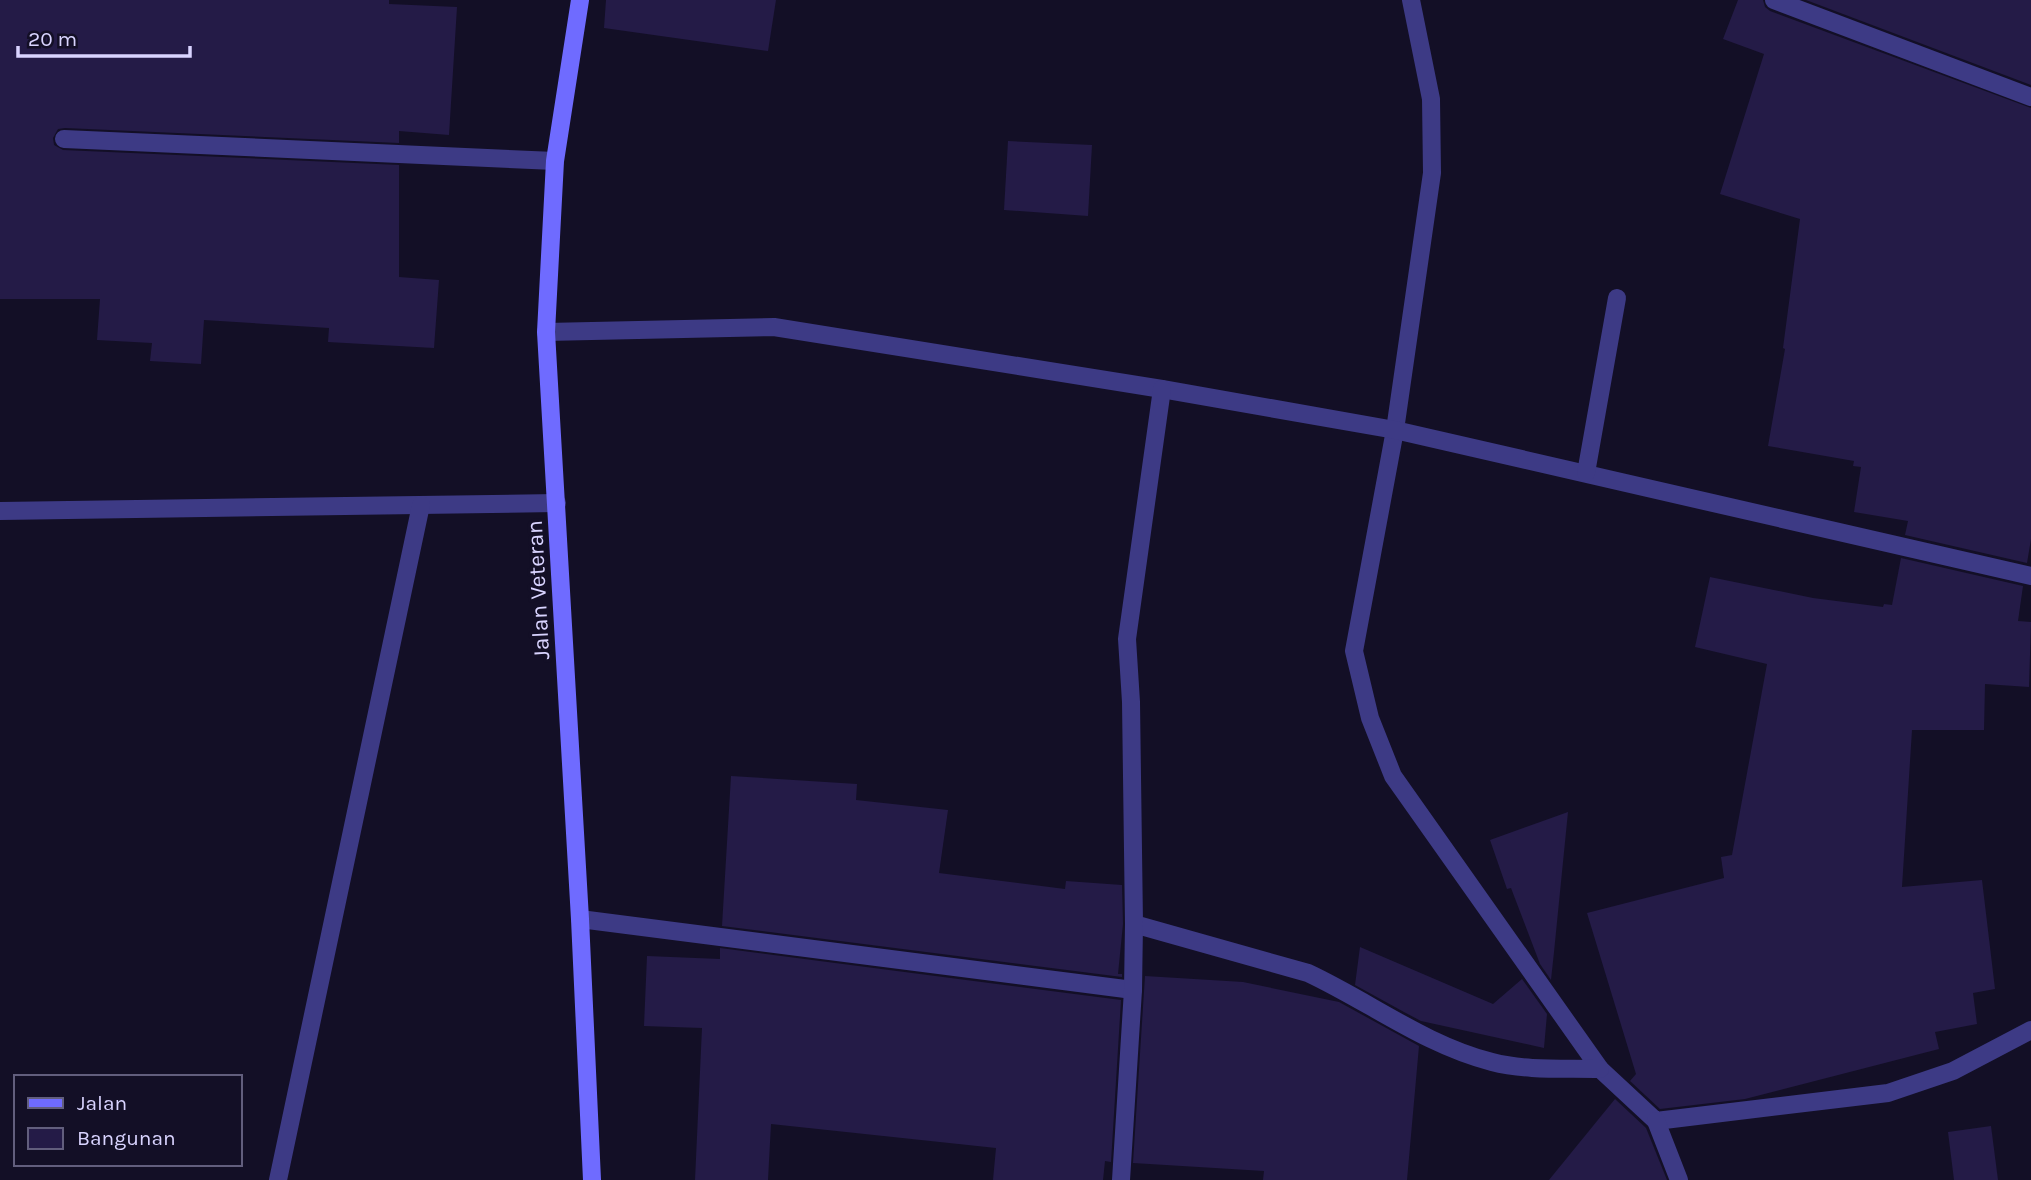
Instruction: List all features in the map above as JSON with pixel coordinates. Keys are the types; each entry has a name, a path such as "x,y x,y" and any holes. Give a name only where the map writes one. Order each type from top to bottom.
{"street":[{"name":"Jalan Veteran","path":"580,0 555,161 546,332 558,503 592,1180"},
{"path":"1411,0 1431,99 1432,173 1395,430 1354,651 1370,718 1394,776 1600,1069 1656,1121 1679,1180"},
{"path":"1774,0 2031,97"},
{"path":"64,139 555,161"},
{"path":"1586,473 1617,298"},
{"path":"546,332 774,327 1162,389 1395,430 2031,576"},
{"path":"1121,1180 1133,990 1134,924 1131,702 1127,639 1162,389"},
{"path":"0,511 558,503"},
{"path":"278,1180 421,505"},
{"path":"580,919 1133,990"},
{"path":"1134,924 1308,973 1440,1045 1494,1063 1600,1069"},
{"path":"1656,1121 1888,1093 1953,1071 2031,1030"}],"building":[{"path":"0,0 389,0 389,4 457,7 449,135 399,131 399,143 65,128 58,129 53,138 54,145 63,150 399,165 399,277 439,280 434,348 328,342 329,328 204,320 201,364 150,361 152,343 97,340 100,299 0,299"},
{"path":"606,0 776,0 768,51 604,28"},
{"path":"1738,0 1763,0 1770,11 2031,108 2031,539 2027,563 1905,535 1908,521 1854,512 1861,467 1853,466 1854,461 1768,446 1785,349 1783,348 1800,219 1720,194 1764,54 1723,39"},
{"path":"1806,0 2031,0 2031,85"},
{"path":"1008,141 1092,145 1088,216 1004,210"},
{"path":"1901,558 2023,586 2018,621 2031,622 2029,687 1985,684 1984,730 1912,730 1902,887 1982,880 1995,989 1973,993 1977,1024 1935,1032 1939,1049 1745,1099 1660,1109 1630,1081 1636,1074 1587,913 1724,878 1721,857 1732,855 1767,664 1695,647 1710,577 1813,598 1883,607 1884,604 1892,605"},
{"path":"731,776 857,784 856,800 948,810 939,873 1065,889 1066,881 1122,885 1123,924 1118,974 1122,974 1122,977 722,926"},
{"path":"1568,812 1551,980 1540,964 1511,888 1507,889 1490,840"},
{"path":"1360,947 1493,1004 1522,979 1547,1014 1544,1048 1421,1021 1404,1012 1355,985"},
{"path":"720,948 1121,1000 1111,1162 1105,1161 1103,1180 993,1180 996,1148 771,1124 768,1180 695,1180 702,1028 644,1026 647,956 720,959"},
{"path":"1145,976 1243,982 1339,1002 1419,1046 1407,1180 1263,1180 1264,1171 1133,1163"},
{"path":"1615,1099 1646,1128 1667,1180 1549,1180"},
{"path":"1991,1126 1998,1180 1954,1180 1948,1132"}]}
